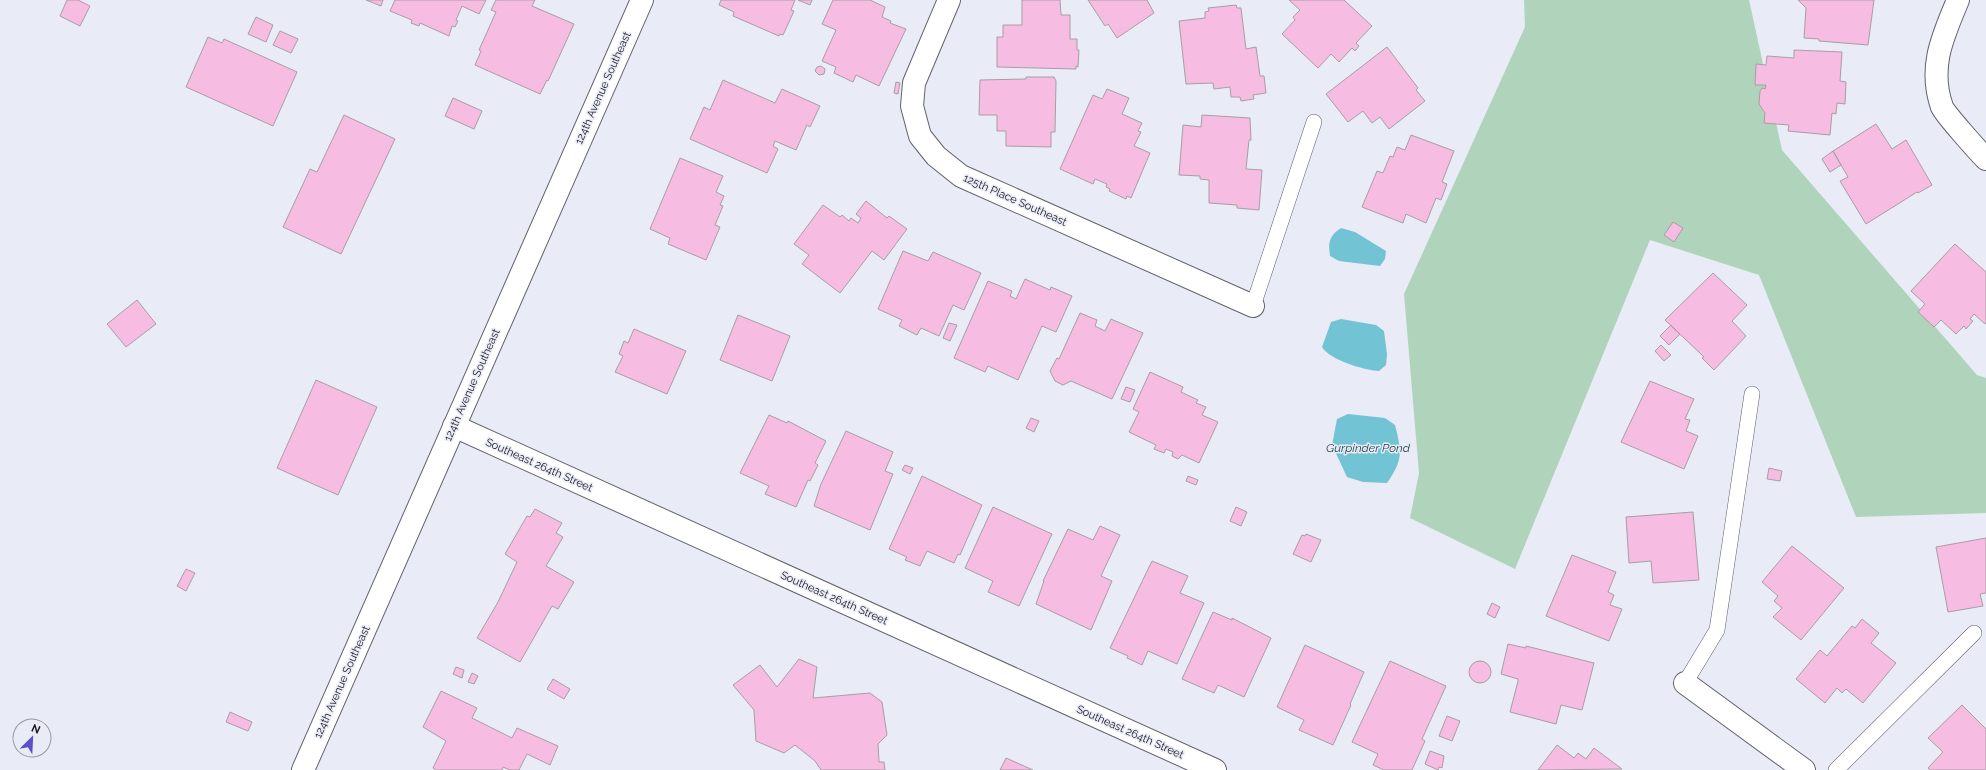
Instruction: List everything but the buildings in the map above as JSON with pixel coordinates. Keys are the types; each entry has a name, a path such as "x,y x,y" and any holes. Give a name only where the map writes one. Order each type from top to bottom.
{"street":[{"name":"124th Avenue Southeast","path":"303,770 642,0"},
{"name":"125th Place Southeast","path":"949,0 914,83 912,106 920,136 936,156 961,176 1253,306"},
{"path":"1958,0 1941,39 1935,74 1942,108 1986,159"},
{"name":"Southeast 264th Street","path":"454,426 1215,770"},
{"path":"1685,683 1804,770"}],"lane":[{"path":"1253,306 1314,122"},
{"path":"1685,683 1717,630 1752,394"},
{"path":"1836,770 1974,633"}],"green space":[{"path":"1524,0 1749,0 1782,150 1977,375 1986,378 1986,513 1856,517 1759,275 1650,240 1515,569 1410,518 1419,473 1404,294 1525,27"}],"water":[{"path":"1341,228 1355,232 1386,251 1385,259 1380,266 1339,261 1330,256 1330,240"},
{"path":"1341,319 1376,325 1384,331 1387,354 1386,365 1379,371 1364,369 1348,364 1332,356 1322,347 1331,322"},
{"name":"Gurpinder Pond","path":"1348,414 1385,418 1395,425 1399,442 1400,456 1396,468 1387,483 1363,482 1347,477 1332,445 1337,419"}]}
